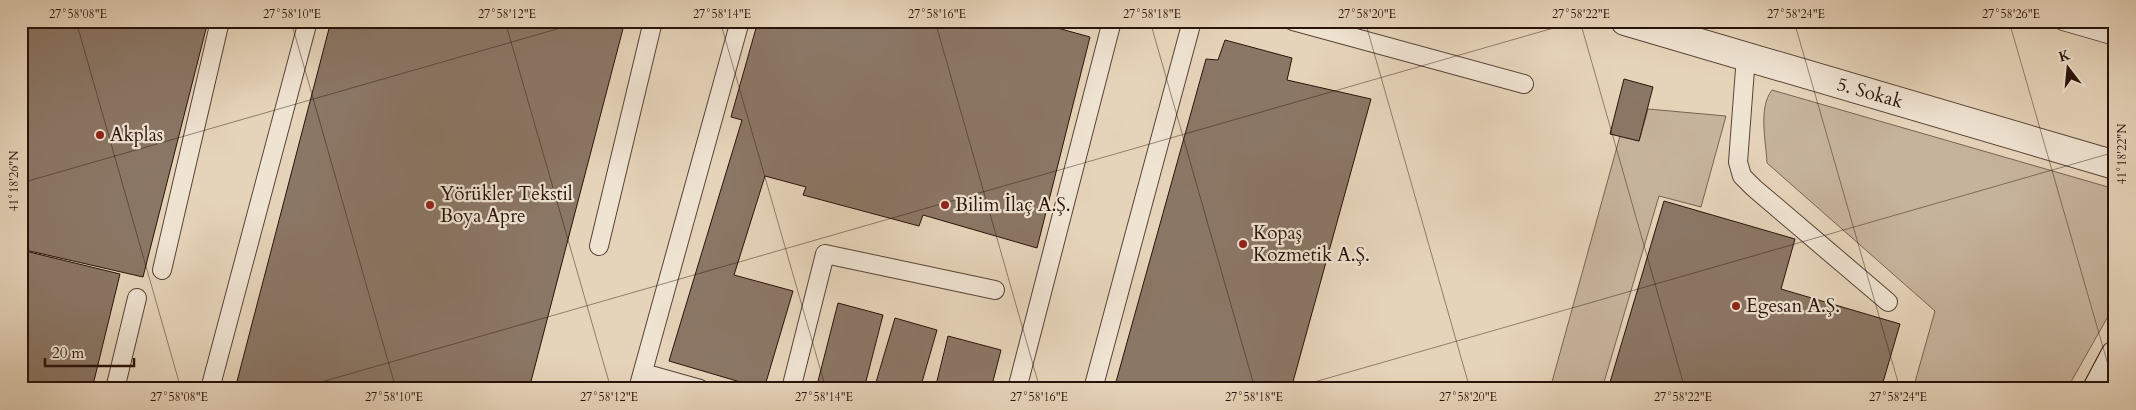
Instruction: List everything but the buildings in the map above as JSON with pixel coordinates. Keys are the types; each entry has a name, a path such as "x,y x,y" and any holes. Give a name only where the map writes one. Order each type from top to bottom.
{"street":[{"name":"5. Sokak","path":"1626,21 2115,165"},
{"path":"2097,389 2115,355"}],"lane":[{"path":"162,270 220,21"},
{"path":"210,389 308,21"},
{"path":"599,246 653,21"},
{"path":"700,389 640,381 740,21"},
{"path":"1017,389 1112,21"},
{"path":"1094,389 1192,21"},
{"path":"1293,21 1524,84"},
{"path":"2063,21 2115,36"},
{"path":"1746,56 1738,162 1742,176 1888,302"},
{"path":"791,389 825,254 995,290"},
{"path":"115,389 137,298"}],"shaded area":[{"path":"1772,90 2115,189 2115,304 2067,389 1913,389 1935,311 1767,163 1764,115 1765,106"},
{"path":"1648,109 1726,116 1701,207 1659,196 1602,389 1550,389 1620,136 1639,141"}],"place":[{"name":"Akplas","path":"100,135"},
{"name":"Yörükler Tekstil Boya Apre","path":"430,205"},
{"name":"Bilim İlaç A.Ş.","path":"945,205"},
{"name":"Kopaş Kozmetik A.Ş.","path":"1243,244"},
{"name":"Egesan A.Ş.","path":"1736,306"}]}
